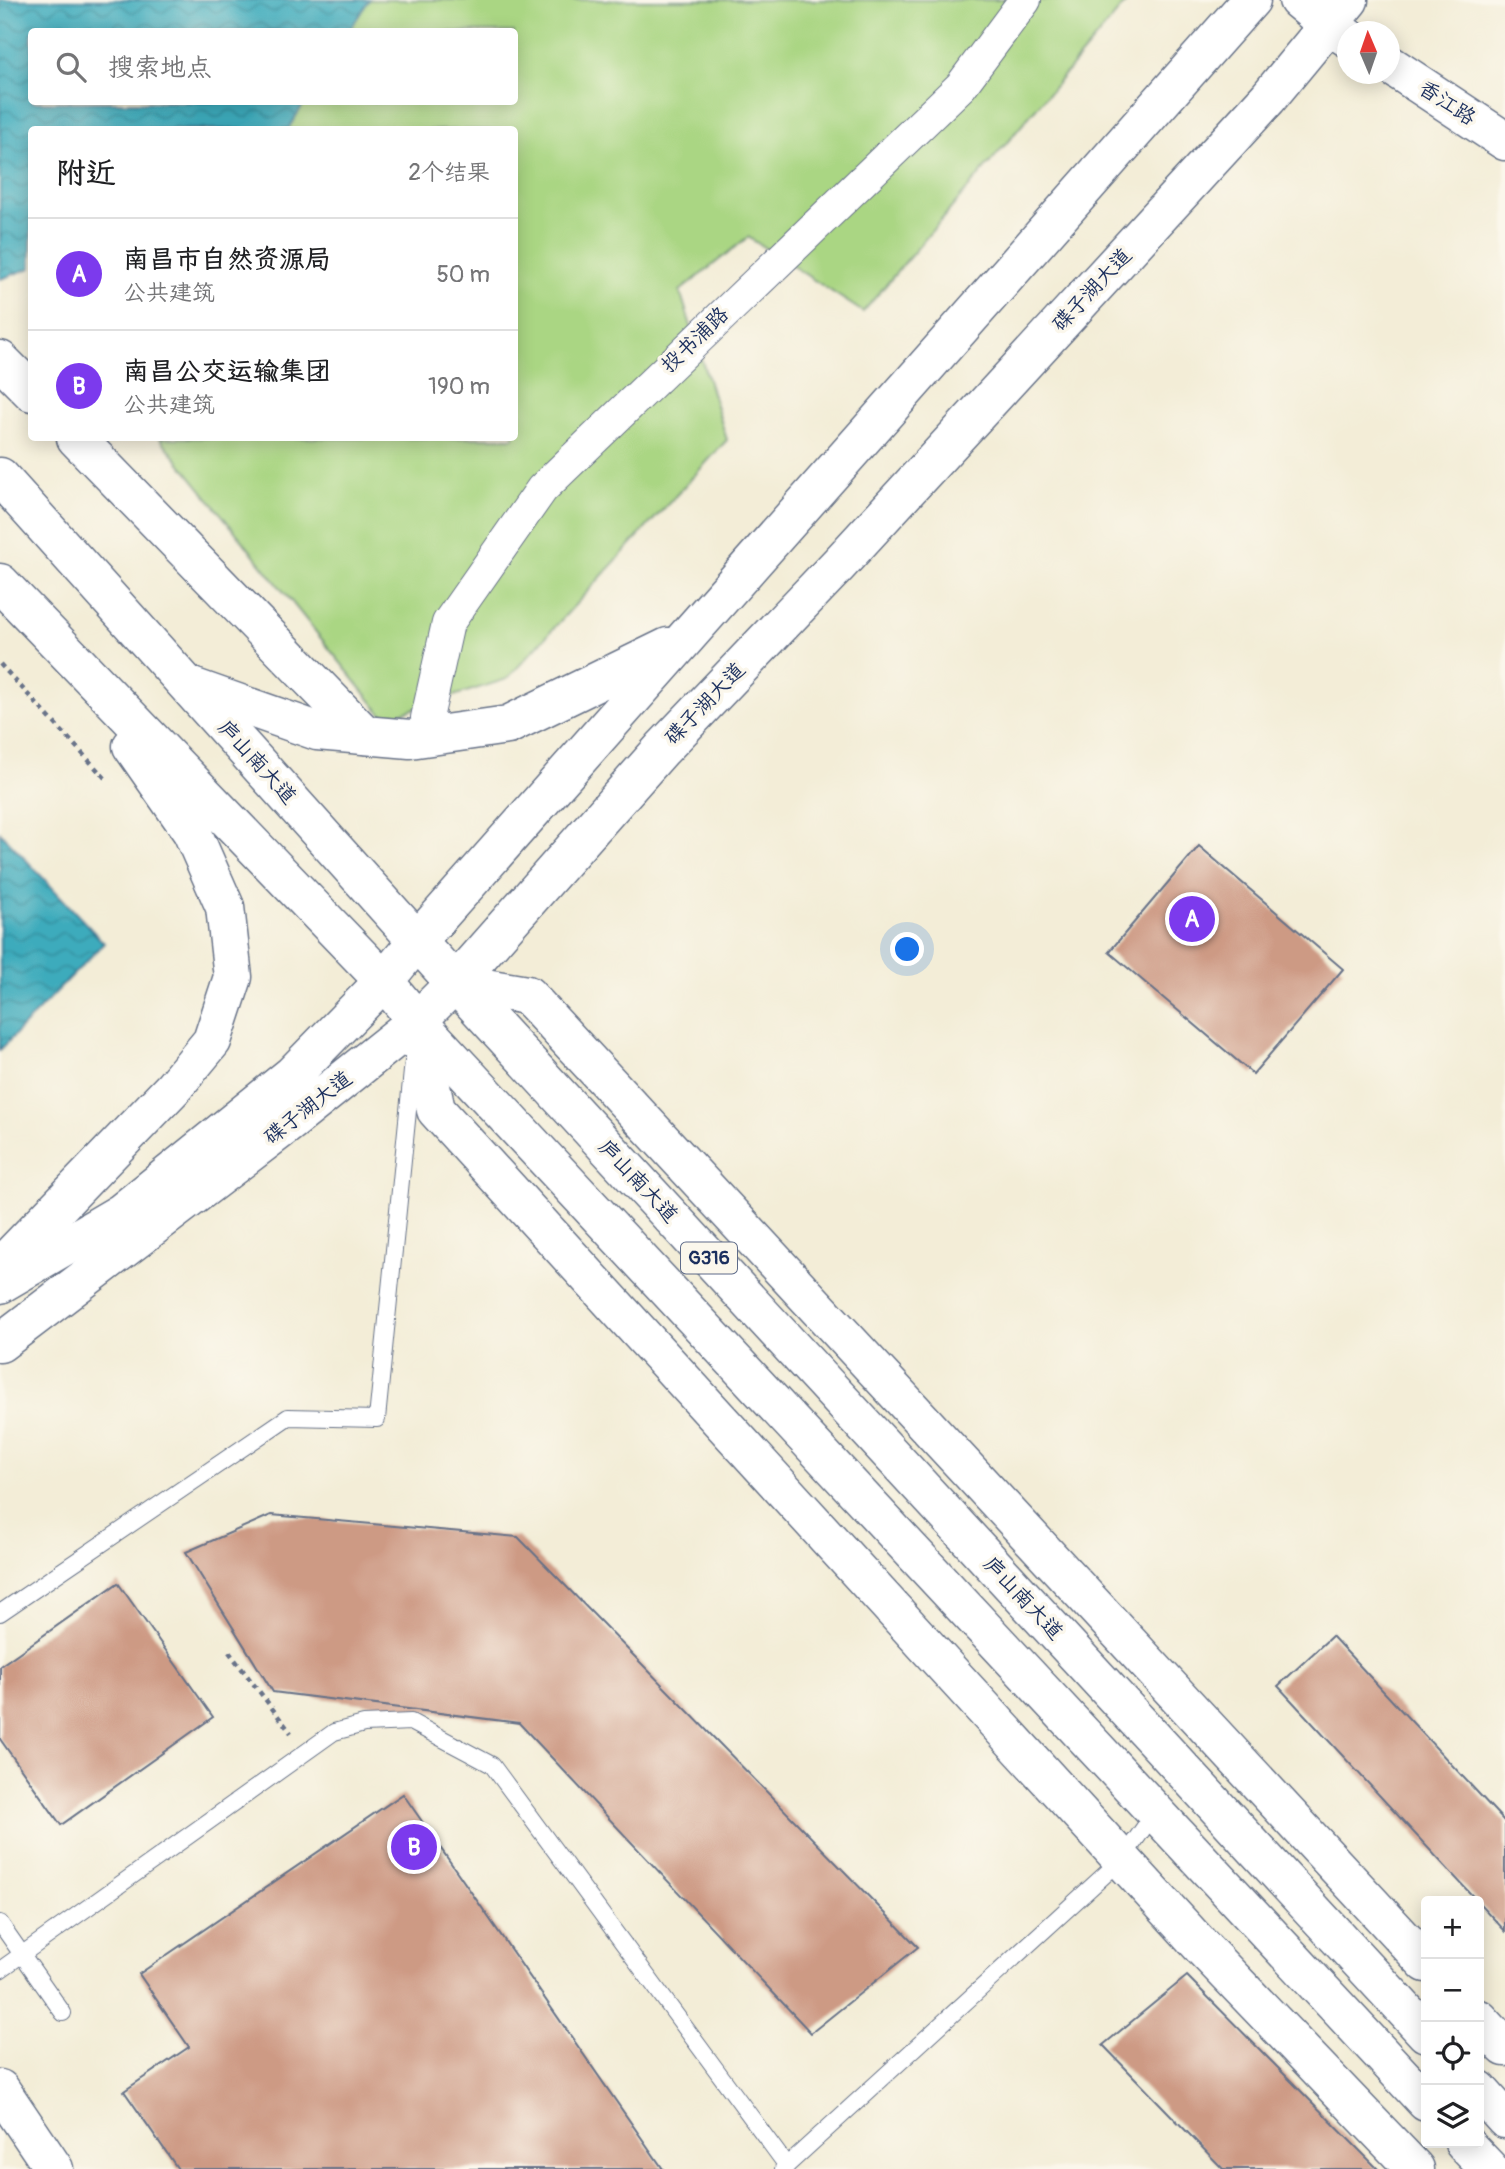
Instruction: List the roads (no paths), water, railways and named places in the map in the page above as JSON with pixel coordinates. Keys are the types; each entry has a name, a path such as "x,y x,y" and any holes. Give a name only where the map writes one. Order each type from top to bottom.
{"main road":[{"name":"碟子湖大道","path":"0,1284 121,1213 292,1075 384,981 1251,0"},
{"path":"1298,0 1341,21"},
{"name":"碟子湖大道","path":"0,1343 293,1121 417,1021 455,983 662,748 839,564 1337,25"},
{"name":"香江路","path":"1400,71 1500,129"},
{"path":"0,360 28,388"},
{"path":"79,441 365,735"},
{"name":"庐山南大道","path":"0,477 455,983 1421,2029"},
{"name":"G316","path":"0,583 384,981 417,1021 1421,2097"},
{"path":"189,686 317,731 410,739 508,725 686,639"},
{"path":"0,1267 173,1088 212,1041 233,977 225,906 192,832 67,652"},
{"path":"455,983 527,995 1422,1959"},
{"path":"417,1021 436,1110 1202,1946 1415,2169"},
{"path":"1482,2022 1505,2047"},
{"path":"0,2089 54,2169"},
{"path":"1484,2096 1505,2119"},
{"path":"1469,2148 1489,2169"}],"street":[{"name":"投书浦路","path":"427,718 448,623 542,489 961,86 1024,0"}],"lane":[{"path":"0,1614 288,1417 377,1419 417,1021"},
{"path":"0,1970 334,1732 364,1724 411,1722 492,1765 785,2167 1122,1859 1155,1812"},
{"path":"0,1923 63,2013"}],"water":[{"path":"0,0 369,0 351,28 28,28 28,105 303,105 290,126 28,126 28,269 0,279"},
{"path":"0,832 104,943 0,1050"}],"place":[{"name":"南昌市自然资源局","path":"1192,919"},
{"name":"南昌公交运输集团","path":"414,1847"}]}
